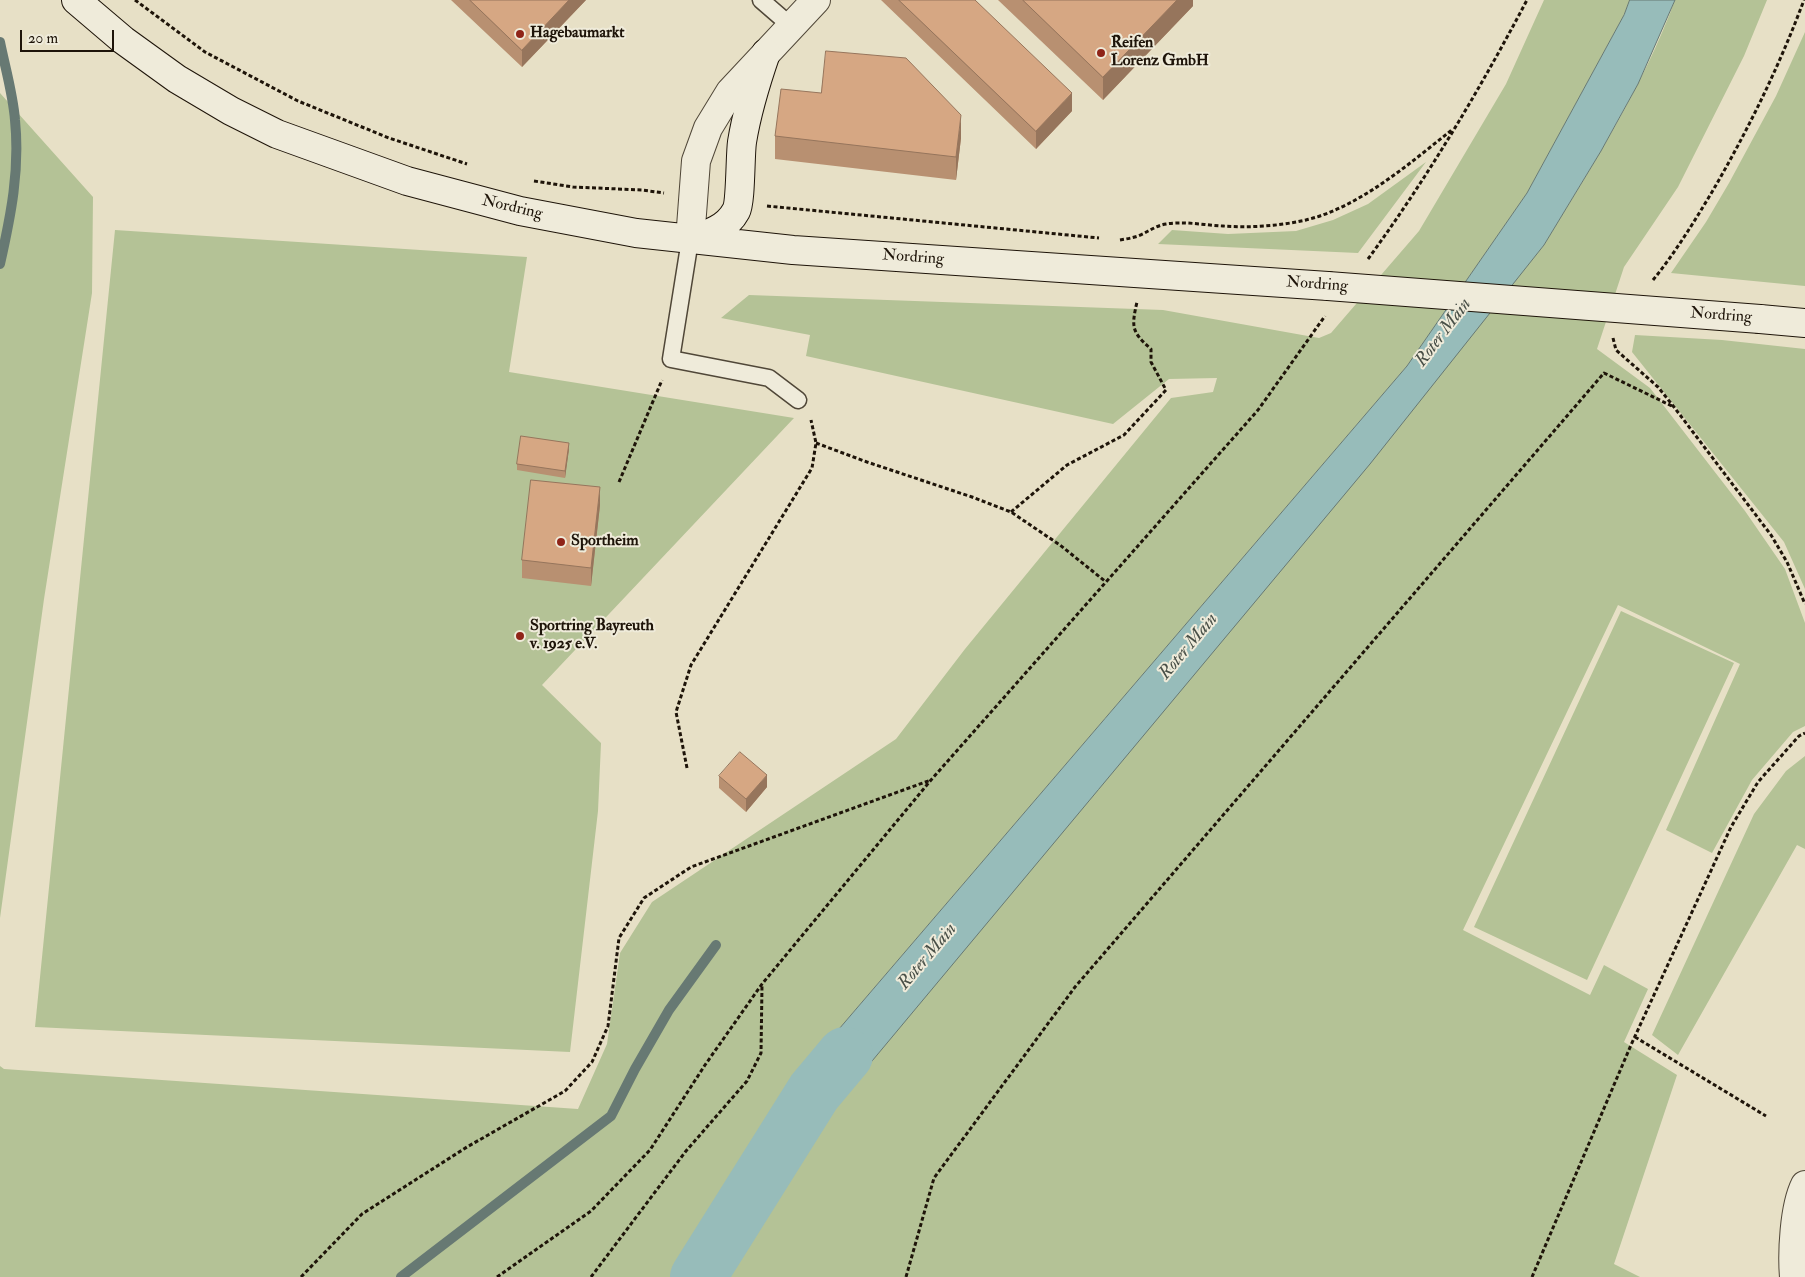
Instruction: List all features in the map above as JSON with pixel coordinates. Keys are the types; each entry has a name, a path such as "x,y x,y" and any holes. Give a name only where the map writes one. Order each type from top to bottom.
{"main road":[{"name":"Nordring","path":"76,0 123,40 177,79 231,111 277,134 407,181 520,211 636,233 793,250 1329,298 1805,322"},
{"path":"750,207 711,234 690,240 696,161 708,128 730,92 816,0"},
{"path":"766,53 748,111 742,143 750,207 746,224 762,236 793,250"},
{"path":"1794,1277 1793,1258 1800,1195 1805,1185"}],"lane":[{"path":"762,0 791,26"},
{"path":"690,240 671,359 770,378 798,400"}],"path":[{"path":"135,0 204,52 298,101 389,138 468,164"},
{"path":"1365,263 1394,223 1455,128 1527,0"},
{"path":"1120,240 1140,235 1152,228 1166,224 1238,227 1284,224 1316,217 1369,192 1403,169 1455,128"},
{"path":"533,180 573,187 642,190"},
{"path":"750,207 1100,238"},
{"path":"497,1277 591,1211 650,1150 705,1065 762,984 932,780 1258,410 1329,298"},
{"path":"1011,512 1067,465 1124,435 1166,390 1152,362 1151,349 1137,336 1132,321 1137,301"},
{"path":"619,482 671,359"},
{"path":"906,1277 934,1178 1075,987 1604,373 1674,407"},
{"path":"686,768 676,712 691,665 812,468 816,443 812,422 798,400"},
{"path":"816,443 866,462 972,496 1011,512 1060,545 1106,582"},
{"path":"1532,1277 1635,1037 1730,827 1758,782 1798,736 1805,732"},
{"path":"301,1277 362,1214 467,1147 565,1091 592,1062 608,1026 619,938 644,898 691,867 932,780"},
{"path":"591,1277 686,1151 748,1081 761,1053 762,984"},
{"path":"1635,1037 1766,1116"}],"green space":[{"path":"1544,0 1630,0 1624,15 1527,193 1407,366 803,1071 776,1126 828,1120 827,1115 1544,245 1616,126 1648,64 1675,0 1767,0 1744,56 1678,187 1624,267 1597,349 1650,388 1745,511 1785,569 1805,623 1805,726 1793,732 1752,780 1712,853 1666,830 1740,664 1618,605 1463,930 1590,995 1604,965 1648,989 1624,1042 1677,1075 1614,1264 1640,1277 0,1277 0,1066 4,1069 578,1109 607,1044 620,953 652,902 896,739 965,649 1171,398 1213,392 1217,378 1169,379 1113,424 806,356 810,335 721,318 749,295 1163,310 1319,338 1331,333 1419,231 1506,84"},
{"path":"1805,32 1805,286 1671,273 1706,222 1729,183 1776,96"},
{"path":"0,93 93,197 92,293 44,599 0,918"},
{"path":"1426,162 1358,253 1158,244 1172,230 1228,234 1296,231 1333,220 1368,204"},
{"path":"115,230 527,257 509,372 794,418 542,685 601,743 598,811 570,1052 35,1027"},
{"path":"1635,335 1722,340 1805,349 1805,589 1784,542 1632,352"},
{"path":"1621,611 1734,663 1587,980 1474,927"},
{"path":"1805,756 1805,849 1797,845 1678,1055 1652,1035 1754,814 1786,771"}],"water":[{"path":"1630,0 1675,0 1638,84 1601,151 1544,245 1370,464 827,1115 778,1119 803,1071 1407,366 1527,193 1624,15"}],"building":[{"path":"470,0 569,0 522,50"},
{"path":"899,0 975,0 1072,93 1036,131"},
{"path":"1023,0 1177,0 1103,77"},
{"path":"826,51 906,58 961,115 956,157 775,136 781,89 821,93"},
{"path":"521,436 569,443 565,471 517,464"},
{"name":"Sportheim","path":"531,480 600,487 591,568 522,560"},
{"path":"740,752 767,775 746,799 719,776"}],"waterway":[{"path":"0,42 11,90 16,139 15,175 11,210 0,264"},
{"path":"401,1277 611,1116 635,1069 669,1010 716,945"},
{"name":"Roter Main","path":"698,1277 814,1092 845,1055"}],"place":[{"name":"Hagebaumarkt","path":"520,34"},
{"name":"Reifen Lorenz GmbH","path":"1101,53"},
{"name":"Sportheim","path":"561,542"},
{"name":"Sportring Bayreuth v. 1925 e.V.","path":"520,636"}]}
